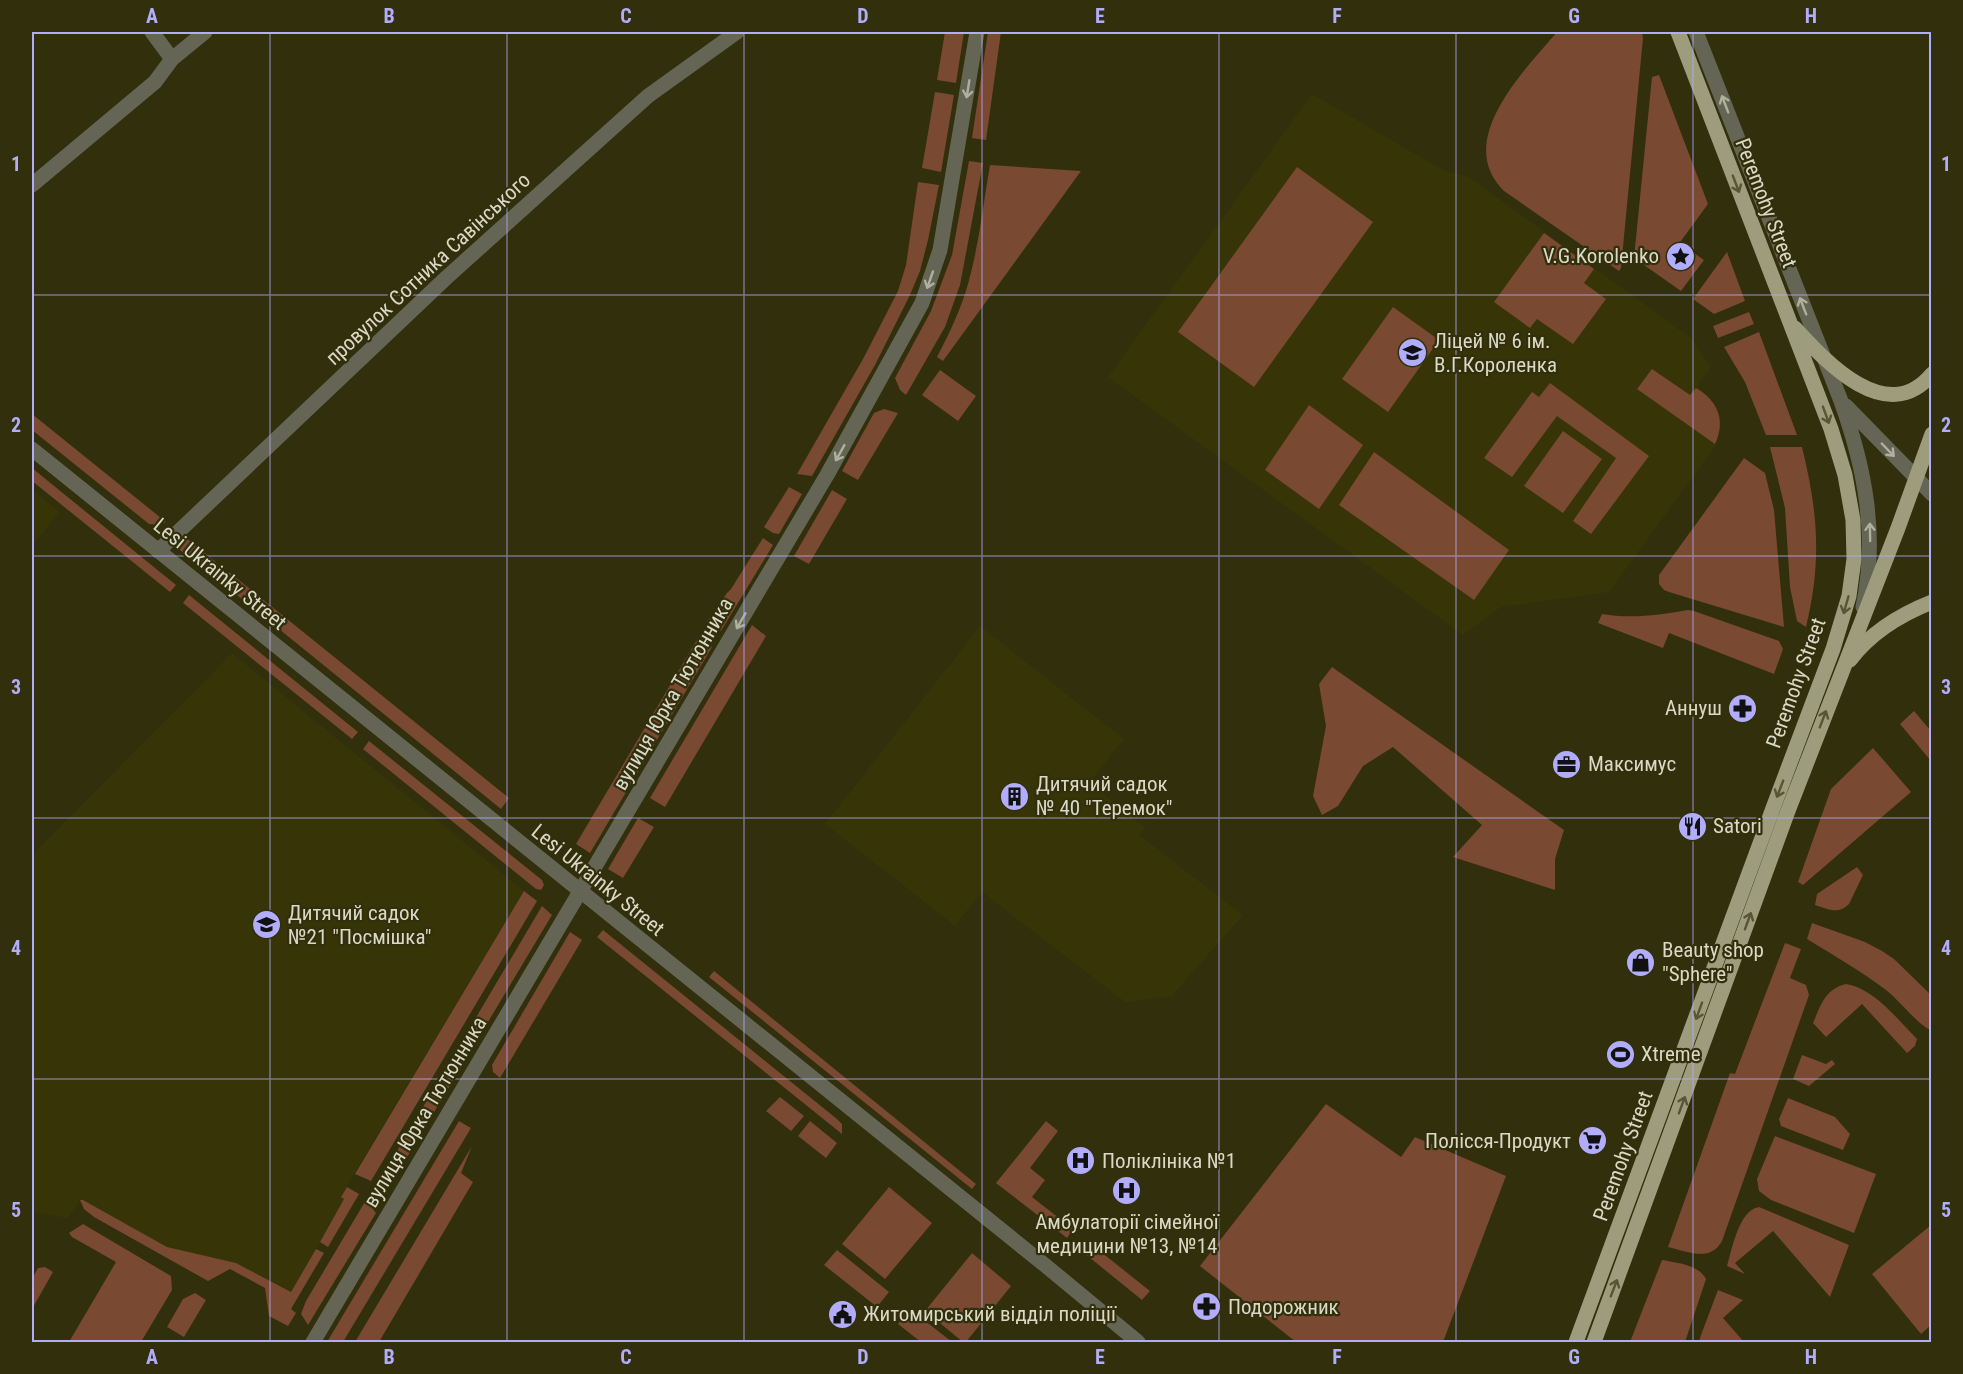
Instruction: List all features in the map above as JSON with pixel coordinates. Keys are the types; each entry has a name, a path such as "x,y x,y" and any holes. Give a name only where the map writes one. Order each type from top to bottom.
{"main road":[{"name":"Peremohy Street","path":"1576,1342 1833,650 1849,596 1854,559 1853,520 1845,475 1827,418 1678,32"},
{"path":"1789,321 1823,358 1862,387 1886,393 1906,393 1919,387 1932,374"},
{"name":"Peremohy Street","path":"1594,1342 1788,811 1932,434"},
{"path":"1843,669 1870,638 1888,623 1932,602"}],"street":[{"path":"152,32 172,59"},
{"path":"32,185 155,82 172,59 206,32"},
{"name":"провулок Сотника Савінського","path":"158,551 463,262 648,96 737,32"},
{"name":"вулиця Юрка Тютюнника","path":"313,1342 827,475 922,303 940,250 977,32"},
{"name":"Peremohy Street","path":"1696,32 1841,401 1859,459 1867,493 1870,550 1866,592 1857,631"},
{"path":"1789,321 1810,358 1841,401 1932,494"},
{"name":"Lesi Ukrainky Street","path":"32,449 1138,1342"}],"shaded area":[{"path":"945,32 964,32 956,83 937,80"},
{"path":"988,32 1001,32 986,140 972,138"},
{"path":"1557,32 1642,32 1619,271 1504,191 1490,171 1486,151 1490,129 1499,107 1512,86"},
{"path":"1659,75 1708,204 1670,256 1681,265 1691,251 1704,260 1681,291 1634,258 1652,77"},
{"path":"935,92 954,95 941,172 922,168"},
{"name":"Ліцей № 6 ім. В.Г.Короленка","path":"1312,94 1443,170 1469,177 1691,338 1711,367 1697,386 1711,399 1720,417 1721,425 1716,445 1609,592 1501,607 1463,635 1108,377"},
{"path":"969,161 983,163 960,285 945,327 906,395 900,390 895,378 931,311 952,255"},
{"path":"990,165 1081,171 943,361 937,357 962,303 968,284 978,240"},
{"path":"1297,167 1373,222 1254,387 1178,332"},
{"path":"918,182 939,185 920,271 875,365 812,476 797,474 863,359 898,291 906,265"},
{"path":"1544,233 1594,269 1584,283 1606,299 1573,344 1537,319 1530,328 1494,302"},
{"path":"1727,252 1745,301 1714,314 1693,299"},
{"path":"1393,307 1439,340 1388,412 1342,379"},
{"path":"1749,312 1754,324 1718,338 1713,326"},
{"path":"1759,332 1797,435 1766,435 1745,382 1724,347"},
{"path":"1652,369 1690,395 1696,388 1710,399 1720,419 1715,444 1637,389"},
{"path":"940,370 976,396 958,421 922,395"},
{"path":"1550,383 1649,456 1591,534 1573,521 1616,458 1557,416 1512,477 1484,458 1532,392 1539,397"},
{"path":"1309,405 1363,445 1319,509 1265,470"},
{"path":"884,409 898,413 858,480 842,471 874,413"},
{"path":"32,414 166,522 159,525 149,524 32,430"},
{"path":"1563,431 1602,459 1563,513 1524,486"},
{"path":"1770,447 1802,447 1812,493 1816,558 1806,627 1797,621 1790,587 1785,508"},
{"path":"1374,452 1509,550 1474,600 1339,505"},
{"path":"1744,458 1765,473 1774,510 1784,627 1669,592 1659,584 1659,575"},
{"path":"32,468 176,585 170,592 32,481"},
{"path":"789,487 802,494 779,534 773,533 764,527"},
{"path":"32,489 59,512 32,547"},
{"path":"832,490 847,499 809,564 794,556"},
{"path":"185,537 216,562 208,572 176,547"},
{"path":"763,538 773,545 721,631 707,622"},
{"path":"229,572 509,798 501,809 221,582"},
{"path":"189,595 358,732 352,739 183,603"},
{"path":"1688,610 1779,641 1783,649 1774,674 1669,633 1663,648 1598,623 1602,614 1656,615"},
{"path":"752,625 766,636 665,807 650,798"},
{"path":"980,626 1124,739 1089,783 1145,827 1139,835 1243,915 1172,996 1125,1002 982,892 955,926 825,824"},
{"path":"698,638 712,647 590,853 576,844"},
{"name":"Дитячий садок №21 \"Посмішка\"","path":"232,653 524,891 341,1196 345,1199 291,1292 236,1263 167,1247 83,1200 80,1200 68,1218 32,1212 32,855"},
{"path":"1332,667 1564,830 1555,859 1555,890 1453,857 1482,825 1393,747 1363,766 1338,806 1322,815 1313,796 1326,726 1319,684"},
{"path":"1914,711 1931,731 1931,761 1900,724"},
{"path":"369,741 542,880 544,885 541,890 536,889 363,749"},
{"path":"1873,748 1911,792 1803,885 1798,882 1831,789"},
{"path":"638,818 654,827 623,878 608,869"},
{"path":"1857,867 1863,875 1849,904 1837,910 1815,905 1817,894"},
{"path":"524,891 537,901 371,1181 355,1174"},
{"path":"542,906 552,915 394,1179 390,1183 378,1183"},
{"path":"1812,923 1865,942 1894,959 1931,995 1931,1030 1921,1024 1891,994 1847,963 1807,939"},
{"path":"603,930 837,1119 842,1124 842,1134 597,937"},
{"path":"570,932 582,940 500,1078 493,1072 492,1065"},
{"path":"1785,943 1801,949 1790,978 1806,985 1809,995 1722,1241 1717,1248 1704,1254 1668,1247 1730,1073 1735,1074"},
{"path":"714,971 976,1184 972,1189 709,977"},
{"path":"1846,984 1867,992 1885,1006 1917,1039 1915,1046 1907,1053 1862,1004 1826,1037 1813,1023 1828,994"},
{"path":"1802,1055 1826,1064 1832,1060 1835,1064 1809,1086 1793,1079"},
{"path":"780,1097 804,1116 791,1131 766,1111"},
{"path":"1788,1098 1835,1117 1850,1134 1843,1150 1781,1126 1779,1119"},
{"path":"1326,1104 1401,1157 1415,1137 1506,1176 1443,1342 1296,1342 1200,1266"},
{"path":"459,1121 471,1128 343,1342 327,1342"},
{"path":"810,1121 837,1143 826,1158 798,1136"},
{"path":"1046,1121 1058,1131 1030,1168 1045,1180 1032,1197 1073,1229 1067,1238 996,1183"},
{"path":"1775,1136 1876,1174 1854,1233 1771,1200 1759,1191 1757,1179"},
{"path":"472,1146 461,1173 473,1182 379,1342 355,1342"},
{"path":"347,1187 359,1194 328,1247 320,1242 344,1199 341,1197"},
{"path":"889,1187 932,1223 885,1279 842,1244"},
{"path":"80,1200 167,1247 236,1263 291,1292 316,1249 324,1253 291,1309 296,1313 288,1326 269,1316 265,1288 230,1269 208,1281 94,1217 84,1209"},
{"path":"366,1200 376,1213 308,1325 301,1314 306,1301"},
{"path":"1759,1207 1849,1245 1830,1297 1773,1231 1735,1263 1745,1274 1727,1266 1741,1223 1746,1215"},
{"path":"83,1224 171,1276 172,1290 141,1342 69,1342 116,1262 72,1237 69,1233"},
{"path":"1931,1225 1931,1325 1921,1334 1872,1274"},
{"path":"1091,1244 1150,1291 1142,1300 1084,1253"},
{"path":"837,1250 889,1292 877,1307 824,1265"},
{"path":"972,1253 1011,1286 966,1342 963,1342 925,1311"},
{"path":"1662,1260 1693,1267 1706,1279 1685,1342 1630,1342"},
{"path":"45,1267 53,1272 32,1309 32,1279 38,1268"},
{"path":"1718,1290 1743,1300 1723,1318 1744,1342 1699,1342"},
{"path":"195,1293 206,1300 184,1337 167,1327 183,1299"},
{"path":"910,1309 952,1342 921,1342 898,1324"}],"place":[{"name":"V.G.Korolenko","path":"1680,256"},
{"name":"Ліцей № 6 ім. В.Г.Короленка","path":"1413,353"},
{"name":"Аннуш","path":"1743,708"},
{"name":"Максимус","path":"1567,764"},
{"name":"Дитячий садок № 40 \"Теремок\"","path":"1015,796"},
{"name":"Satori","path":"1692,826"},
{"name":"Дитячий садок №21 \"Посмішка\"","path":"267,925"},
{"name":"Beauty shop \"Sphere\"","path":"1641,962"},
{"name":"Xtreme","path":"1620,1054"},
{"name":"Полісся-Продукт","path":"1592,1141"},
{"name":"Поліклініка №1","path":"1081,1161"},
{"name":"Амбулаторії сімейної медицини №13, №14","path":"1127,1191"},
{"name":"Подорожник","path":"1207,1307"},
{"name":"Житомирський відділ поліції","path":"842,1314"}]}
